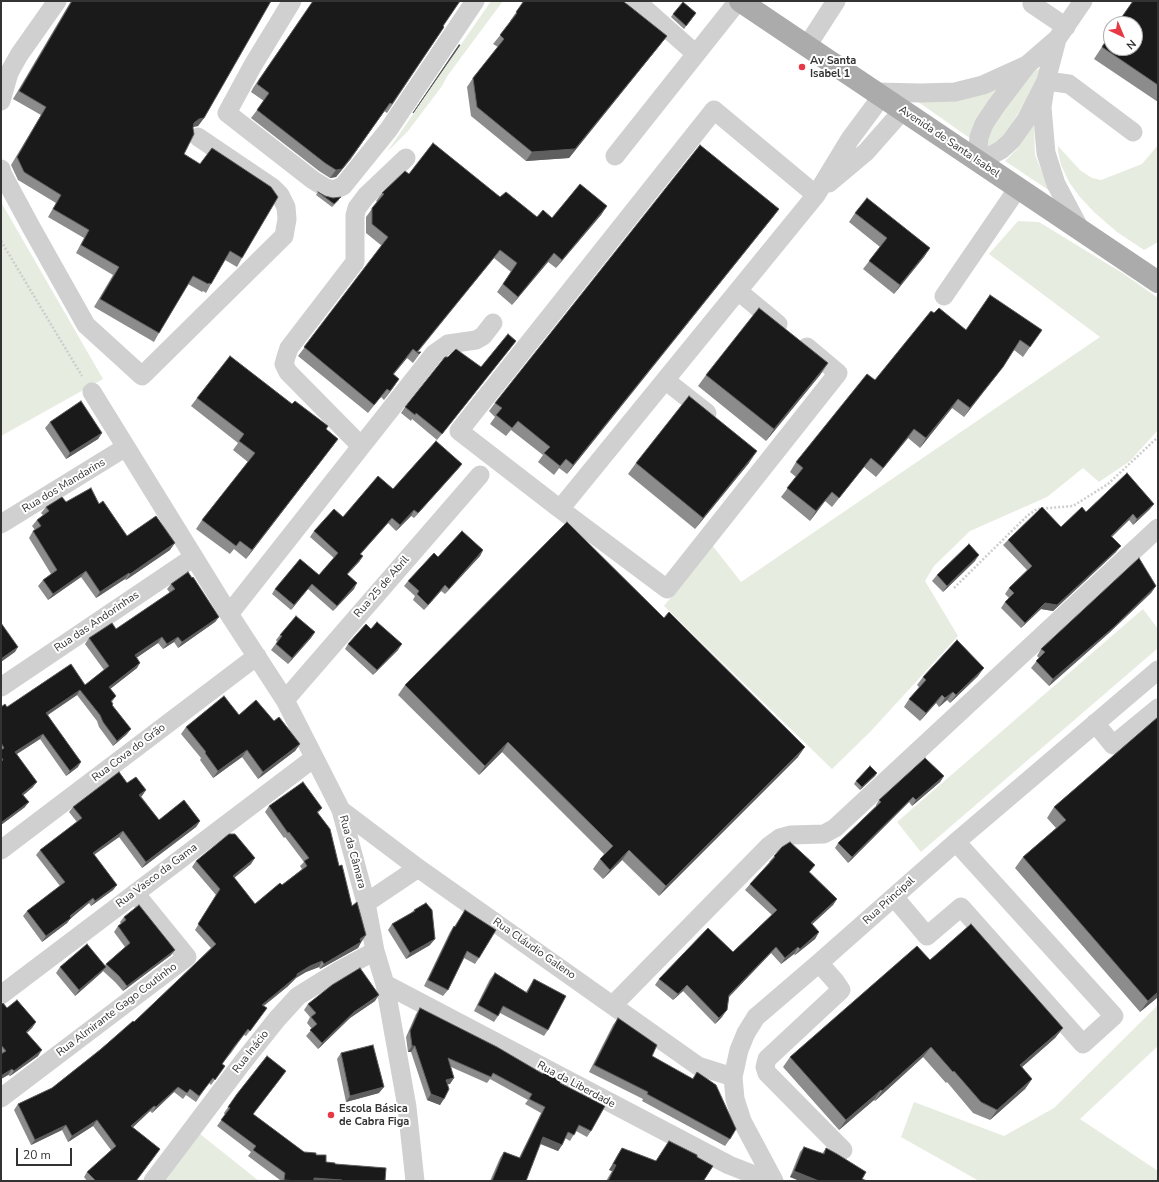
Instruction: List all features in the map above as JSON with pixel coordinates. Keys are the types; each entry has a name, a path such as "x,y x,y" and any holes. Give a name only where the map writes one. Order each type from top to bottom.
{"main road":[{"name":"Avenida de Santa Isabel","path":"739,1 1158,282"}],"street":[{"path":"1,101 9,73 19,55 56,1"},
{"path":"292,1 252,66 227,113 313,180 326,188 334,190 343,186 389,129 475,1"},
{"path":"636,1 696,54"},
{"path":"615,156 739,1"},
{"path":"808,46 836,1"},
{"path":"1062,33 1046,81 1026,120 1011,141 1001,150 979,162 979,137 984,124 1027,65 1062,33 1083,1"},
{"path":"1032,4 1062,33"},
{"path":"560,509 816,195 878,94 955,92 983,85 1027,65"},
{"path":"1046,81 1069,84 1133,132"},
{"path":"1046,81 1042,108 1046,153 1056,184 1081,230"},
{"path":"738,291 838,372 762,457 667,589 459,431 714,110 816,195"},
{"path":"816,195 866,152 903,110"},
{"path":"1,169 31,227 86,325 142,376 284,236 287,219 286,207 280,195 272,187 198,137"},
{"path":"361,446 288,372 284,364 289,348 355,262 356,208 366,196 406,158"},
{"path":"944,296 1018,188"},
{"path":"229,614 434,354 448,344 476,340 483,336 493,323"},
{"path":"665,380 719,423"},
{"name":"Rua da Câmara","path":"92,392 284,700 341,810 366,904 375,951 385,984 407,1107 415,1181"},
{"name":"Rua dos Mandarins","path":"1,524 126,447"},
{"name":"Rua 25 de Abril","path":"284,700 480,475"},
{"path":"613,1005 769,846 780,838 790,835 824,834 835,828 1158,528"},
{"name":"Rua das Andorinhas","path":"1,687 194,557"},
{"name":"Rua Cova do Grão","path":"1,850 257,656"},
{"name":"Rua Principal","path":"774,1181 742,1121 735,1099 733,1077 739,1050 746,1033 756,1017 956,842 1158,670"},
{"path":"1095,723 1113,745 1158,708"},
{"name":"Rua Vasco da Gama","path":"1,995 314,758"},
{"name":"Rua Cláudio Galeno","path":"341,810 418,868 698,1066 733,1077"},
{"path":"894,897 927,936 961,907 1083,1044 1114,1016 956,842"},
{"path":"366,904 418,868"},
{"name":"Rua Almirante Gago Coutinho","path":"1,1098 187,957 135,893"},
{"name":"Rua Inácio","path":"153,1181 242,1063 277,1019 298,996 340,970 375,951"},
{"path":"819,963 835,980 841,990 767,1059 765,1067 767,1073 843,1150"},
{"name":"Rua da Liberdade","path":"385,984 729,1165 770,1181"}],"path":[{"path":"1,241 92,392"},
{"path":"954,588 1027,516 1037,509 1073,506 1108,484 1158,437"}],"shaded area":[{"path":"491,1 503,1 408,131 387,152"},
{"path":"1039,69 1043,73 1002,140 988,149 985,135 1030,73"},
{"path":"1003,85 971,139 917,101"},
{"path":"1030,122 1034,126 1035,155 1050,191 1005,161 1018,148"},
{"path":"1158,145 1158,242 1144,250 1117,232 1094,212 1079,196 1069,182 1061,165 1058,146 1080,170 1092,178 1101,180 1142,164"},
{"path":"1,202 103,379 1,436"},
{"path":"1018,221 1039,222 1124,274 1158,298 1158,430 1130,461 1099,482 1083,468 1047,497 970,531 934,566 925,581 958,636 870,732 832,769 664,606 712,545 741,582 1100,337 989,254"},
{"path":"1143,609 1158,629 1158,648 921,852 897,822"},
{"path":"1158,1005 1158,1046 1080,1119 1158,1171 1158,1181 979,1181 901,1137 914,1102 1004,1136 1054,1108"},
{"path":"200,1134 259,1181 163,1181"}],"building":[{"path":"72,1 271,1 204,118 199,119 194,123 194,134 184,154 200,164 212,148 271,187 278,197 242,258 230,251 211,284 208,284 193,276 159,333 100,299 119,267 81,245 89,230 53,209 61,195 24,172 17,157 46,107 19,91"},
{"path":"313,1 460,1 392,104 390,103 342,169 336,170 257,110 269,93 257,84 259,80"},
{"path":"524,1 623,1 667,36 575,149 532,152 477,107 473,78 504,39 500,35 517,13 516,12"},
{"path":"1133,1 1158,1 1158,85 1115,56 1143,56 1143,16 1123,16"},
{"path":"683,2 696,13 686,26 673,14"},
{"path":"459,45 460,45 413,113"},
{"path":"433,143 500,197 506,192 537,217 543,210 552,218 580,184 607,206 562,260 554,253 518,297 503,284 517,263 500,250 417,352 421,352 419,354 413,349 393,374 399,379 390,391 387,389 374,405 304,347 388,237 372,224 372,208 384,194 382,193 405,171 409,174"},
{"path":"700,145 779,209 573,465 566,459 560,466 544,453 550,447 518,421 512,428 496,415 502,408 495,403"},
{"path":"318,192 333,198 341,197 334,204"},
{"path":"867,198 930,248 900,285 869,261 887,238 855,213"},
{"path":"990,295 1042,330 1030,347 1020,340 1003,367 970,408 958,399 926,438 914,429 883,468 871,458 839,498 832,492 816,511 787,488 803,468 796,462 867,374 875,380 931,311 934,313 939,308 966,330"},
{"path":"759,308 828,363 774,429 706,375"},
{"path":"508,334 516,341 442,434 416,413 415,415 405,407 445,357 448,357 456,349 481,367"},
{"path":"230,356 292,404 295,401 328,426 326,429 338,439 252,550 240,541 236,546 202,520 255,453 239,441 244,434 197,398"},
{"path":"689,396 757,451 703,518 636,463"},
{"path":"81,401 102,433 70,453 50,422"},
{"path":"436,441 462,464 418,513 414,510 400,525 392,518 360,554 363,556 347,574 357,583 337,606 312,584 294,605 275,589 300,559 319,575 338,553 314,531 334,509 343,517 378,476 393,489"},
{"path":"1127,473 1154,504 1137,519 1133,514 1111,536 1121,546 1057,605 1045,603 1025,623 1005,602 1014,593 1009,588 1032,566 1008,540 1042,507 1061,527 1082,507 1086,512"},
{"path":"91,488 99,504 103,501 127,536 156,516 175,543 130,574 129,573 100,592 86,571 53,594 43,580 57,570 33,531 41,526 37,520 49,511 46,507 62,497 66,502"},
{"path":"567,522 664,618 669,612 805,747 666,886 629,850 610,870 600,859 613,846 508,742 485,766 405,685"},
{"path":"462,531 483,550 449,589 445,585 428,605 417,594 419,591 408,581 434,553 438,557"},
{"path":"969,544 979,555 947,586 937,575"},
{"path":"1139,558 1156,586 1114,627 1053,679 1036,661 1045,652 1041,649"},
{"path":"188,572 192,578 193,577 219,617 182,642 178,637 167,644 162,637 135,655 140,663 109,687 116,696 111,701 113,704 112,705 131,729 117,741 103,722 100,715 80,690 46,713 81,762 70,771 43,734 15,752 37,782 22,794 29,802 2,822 1,761 3,760 1,757 1,750 4,748 1,743 1,707 5,704 7,707 71,664 85,685 109,666 89,638 112,623 116,629 175,589 171,584"},
{"path":"296,616 315,632 292,658 276,644 282,636 280,635"},
{"path":"377,622 402,644 377,670 348,644 366,624 371,629"},
{"path":"1,623 18,647 1,659"},
{"path":"957,640 984,668 956,695 953,692 945,698 942,695 926,713 909,699 926,680 923,677"},
{"path":"224,696 239,715 256,700 274,721 279,717 300,744 263,772 247,750 218,771 205,753 206,752 186,727"},
{"path":"1158,717 1158,992 1148,1001 1023,857 1066,820 1054,807"},
{"path":"925,758 944,776 916,800 913,797 852,857 838,843 881,802 879,800"},
{"path":"870,766 877,773 862,787 856,781"},
{"path":"119,772 127,783 136,777 146,790 139,795 159,820 184,800 200,821 146,862 123,831 93,853 117,885 95,901 93,898 70,916 71,918 46,936 27,911 65,882 40,850 82,818 73,807"},
{"path":"303,782 322,808 317,812 330,829 339,866 342,865 352,906 357,902 366,935 360,939 361,942 324,964 322,961 297,974 297,976 262,1005 267,1008 250,1031 248,1029 234,1047 222,1064 225,1066 215,1080 213,1078 199,1096 190,1089 187,1093 178,1087 156,1107 154,1106 131,1126 160,1149 136,1181 94,1181 95,1180 87,1172 116,1146 97,1120 72,1136 66,1125 35,1140 18,1104 52,1088 100,1050 133,1021 134,1022 216,944 198,924 220,889 196,861 229,834 235,834 255,858 233,876 255,904 280,883 282,885 307,866 304,861 309,858 289,832 288,833 269,806"},
{"path":"790,842 815,865 809,872 837,899 811,923 819,932 800,949 798,947 785,958 776,947 729,995 727,1010 719,1018 687,985 678,994 659,979 708,928 733,952 777,910 750,884 775,857 774,856 782,847"},
{"path":"426,903 432,910 435,939 410,953 392,924"},
{"path":"139,905 175,950 127,986 106,964 130,943 118,926 126,920 124,917"},
{"path":"465,910 496,930 479,958 467,951 448,990 428,980 454,926 455,927"},
{"path":"971,924 1063,1028 1020,1065 1032,1079 997,1110 981,1102 931,1047 882,1091 881,1090 846,1120 790,1057 917,946 930,960"},
{"path":"87,944 106,967 79,990 60,967"},
{"path":"360,968 379,995 354,1012 322,1043 310,1030 317,1024 311,1017 316,1013 308,1004 332,985"},
{"path":"495,973 527,993 534,979 566,996 548,1030 503,1006 498,1016 478,1005"},
{"path":"17,1000 36,1022 26,1032 42,1050 14,1071 12,1069 1,1076 1,1054 6,1051 1,1045 1,1005 3,1003 7,1008"},
{"path":"420,1008 497,1047 543,1074 544,1072 561,1081 560,1083 605,1106 591,1131 579,1125 574,1135 568,1132 562,1145 543,1137 526,1181 492,1181 504,1152 520,1158 545,1107 529,1099 532,1094 493,1073 491,1077 448,1058 454,1078 446,1080 449,1089 444,1099 431,1094 415,1046 412,1046 410,1031"},
{"path":"618,1018 657,1045 652,1056 693,1079 697,1072 716,1085 736,1129 730,1139 647,1094 648,1092 594,1065"},
{"path":"373,1045 384,1087 350,1096 341,1053"},
{"path":"267,1056 286,1071 253,1114 304,1152 316,1153 316,1155 326,1155 326,1162 386,1168 385,1181 342,1181 314,1178 314,1181 284,1180 285,1173 253,1150 256,1146 221,1120 230,1108 228,1107 237,1094"},
{"path":"669,1141 697,1155 697,1157 713,1166 704,1180 706,1181 608,1181 616,1165 613,1164 622,1148 656,1161"},
{"path":"804,1147 824,1154 826,1148 866,1172 862,1179 867,1181 819,1181 794,1171"}],"place":[{"name":"Av Santa Isabel 1","path":"802,67"},
{"name":"Escola Básica de Cabra Figa","path":"331,1115"}]}
